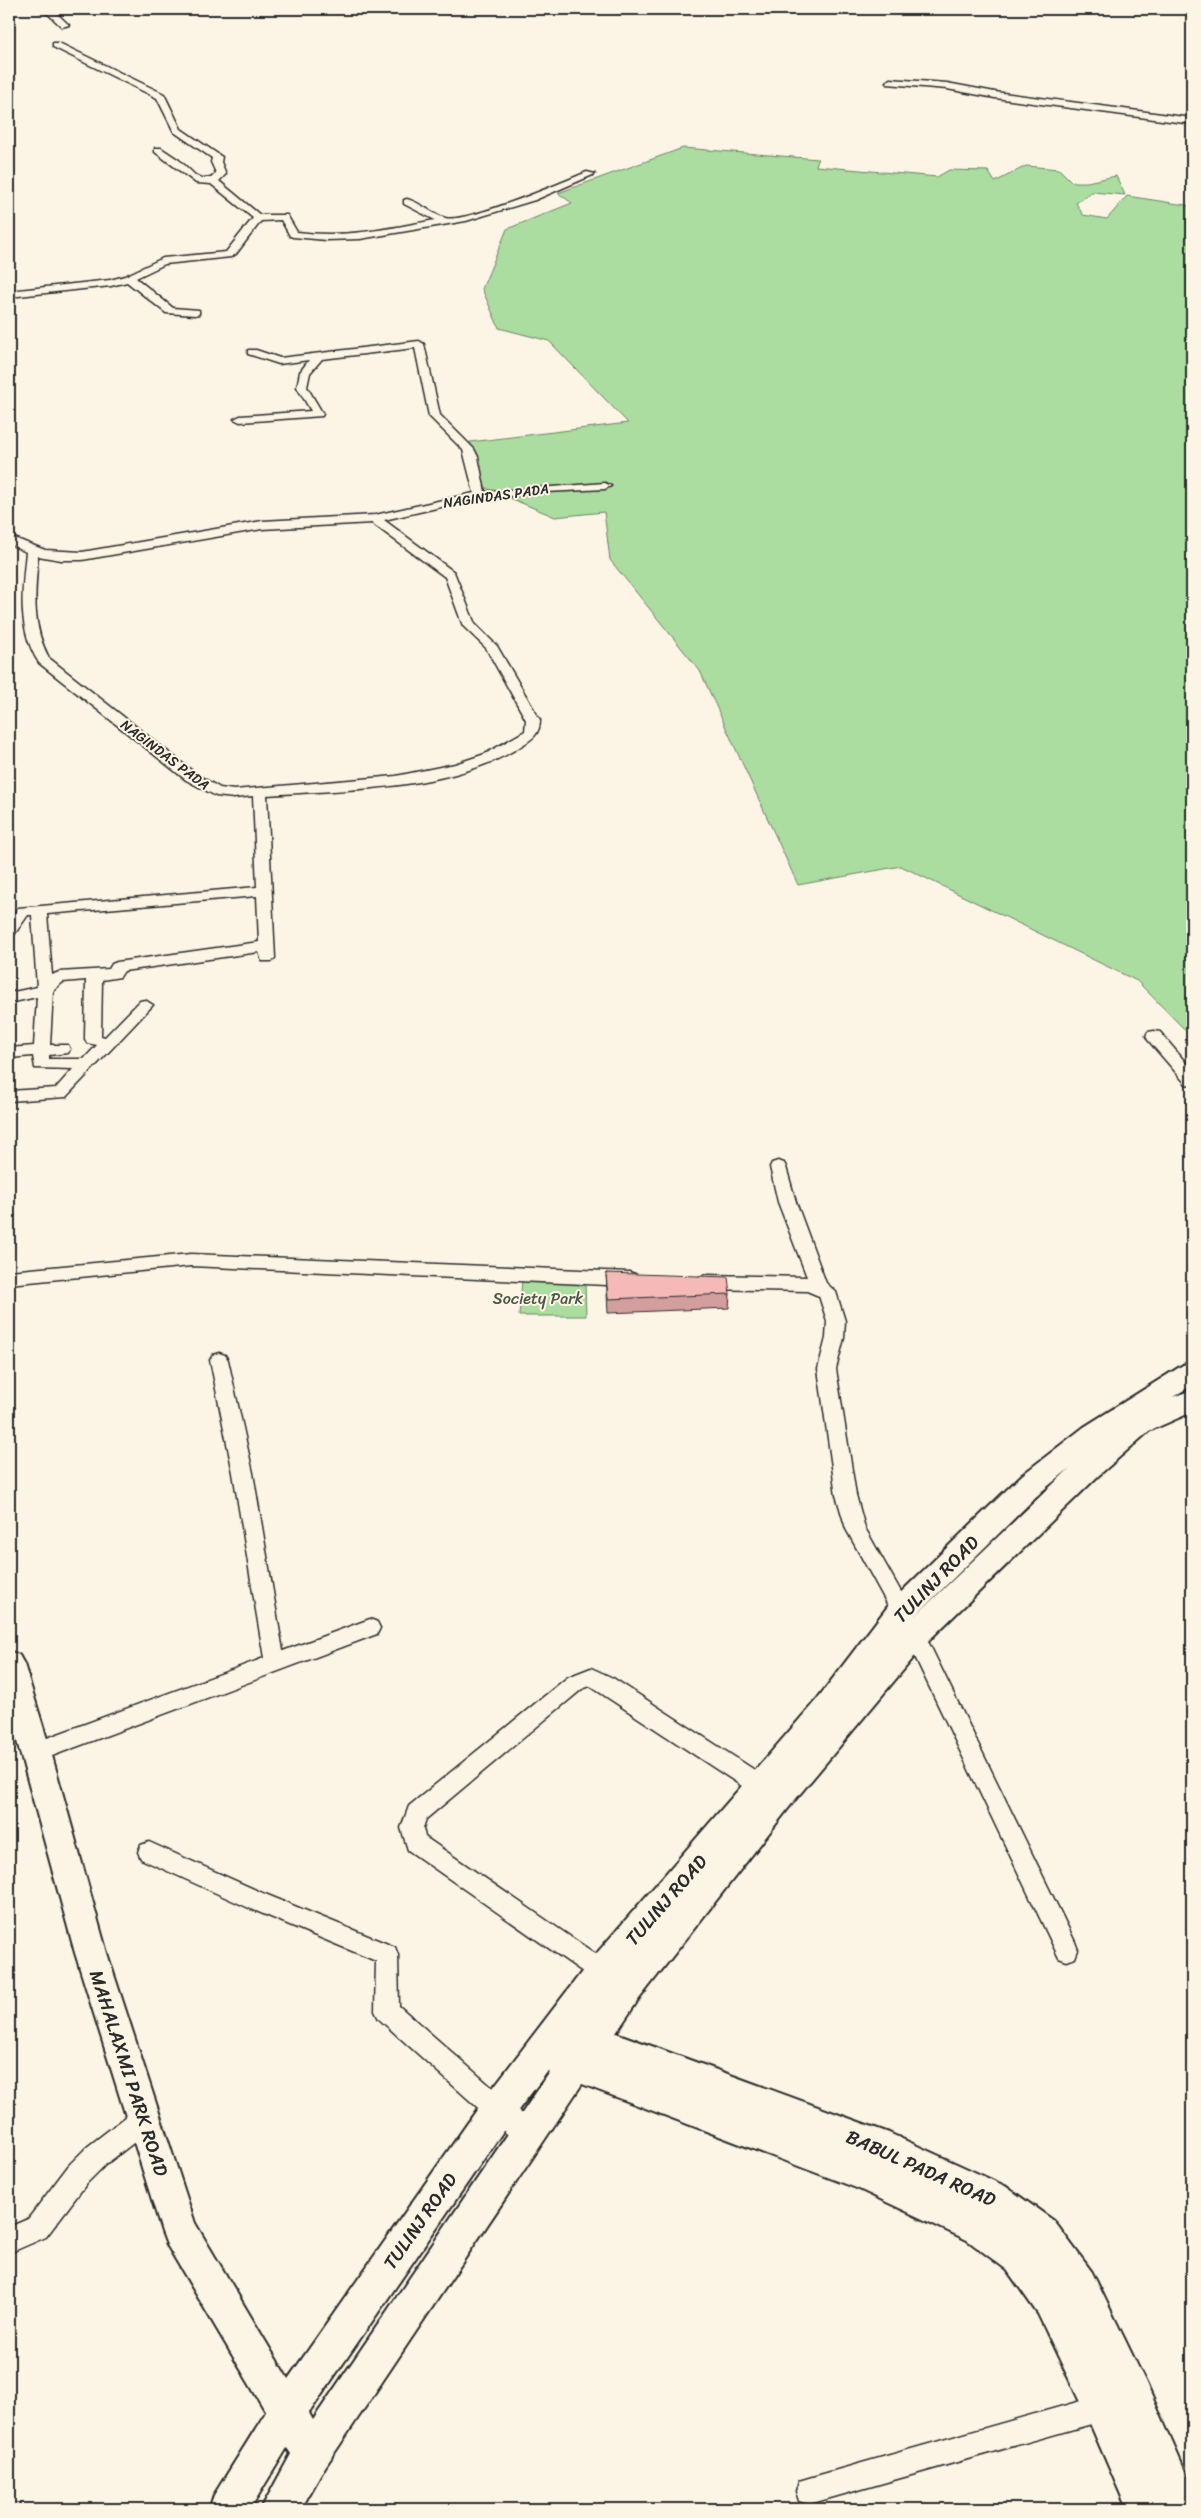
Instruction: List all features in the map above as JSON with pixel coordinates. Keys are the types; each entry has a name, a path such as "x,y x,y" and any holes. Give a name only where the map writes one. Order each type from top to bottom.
{"main road":[{"name":"TULINJ ROAD","path":"280,2509 312,2454 526,2134 584,2054 614,1980 762,1787 829,1708 1032,1483 1094,1434 1192,1372"},
{"name":"TULINJ ROAD","path":"228,2509 287,2413 498,2109 550,2040 614,1980 783,1791 908,1622 1140,1424 1192,1400"},
{"name":"MAHALAXMI PARK ROAD","path":"9,1664 36,1752 91,1953 180,2232 312,2454"},
{"name":"BABUL PADA ROAD","path":"550,2040 866,2174 980,2227 1020,2257 1051,2301 1102,2408 1146,2509"},
{"name":"BABUL PADA ROAD","path":"584,2054 877,2145 994,2198 1041,2234 1079,2285 1133,2396 1182,2509"}],"street":[{"path":"36,9 49,12 65,26"},
{"path":"56,46 163,98 177,130 217,157 216,162 221,174 213,181"},
{"path":"890,82 947,86 1005,96 1192,121"},
{"path":"158,150 199,181 213,181 258,218 284,217 294,234 309,237 387,234 444,221 470,218 546,194 590,174"},
{"path":"407,202 444,221"},
{"path":"9,294 111,283 128,278 163,261 228,254 233,252 258,218"},
{"path":"128,278 170,311 195,312"},
{"path":"252,352 279,360 419,344 435,416 468,450 472,457 480,496"},
{"path":"240,419 318,414 302,387 305,372 319,356"},
{"name":"NAGINDAS PADA","path":"9,540 32,551 52,557 82,556 262,525 375,518 480,496 546,489 605,486"},
{"name":"NAGINDAS PADA","path":"32,551 28,619 36,647 44,660 209,790 234,794 260,790 370,783 416,777 491,756 530,734 534,729 533,720 491,646 469,626 450,575 375,518"},
{"path":"9,998 45,990 59,977 115,974 117,967 266,952 260,790"},
{"path":"9,932 23,911 263,890"},
{"path":"39,909 45,990 41,1064 88,1064"},
{"path":"94,976 92,1039 107,1043"},
{"path":"9,1096 60,1093 144,1005"},
{"path":"1154,1036 1192,1080"},
{"path":"9,1053 62,1049"},
{"path":"778,1167 787,1202 819,1287"},
{"path":"9,1278 191,1260 645,1280"},
{"path":"684,1282 807,1284 819,1287 827,1292 836,1321 835,1338 827,1369 850,1510 856,1529 908,1622 1066,1950"},
{"path":"219,1360 245,1482 275,1663"},
{"path":"36,1752 370,1628"},
{"path":"614,1980 416,1843 412,1828 418,1813 575,1683 591,1678 606,1684 762,1787"},
{"path":"149,1852 257,1901 387,1955 387,2011 526,2134"},
{"path":"9,2238 14,2238 37,2228 78,2174 96,2156 145,2118"},
{"path":"809,2491 1102,2408"}],"green space":[{"path":"683,148 818,159 816,166 937,177 949,170 988,171 995,182 1026,166 1059,169 1072,182 1087,182 1116,176 1125,195 1092,192 1076,203 1083,215 1107,219 1127,196 1192,206 1192,1037 1137,981 901,866 798,885 700,671 610,560 604,512 555,517 486,488 470,442 628,423 549,341 499,328 482,289 507,229 572,203 558,193"},
{"name":"Society Park","path":"522,1280 585,1284 586,1316 519,1316"}],"building":[{"path":"606,1273 728,1277 730,1294 608,1299"}]}
